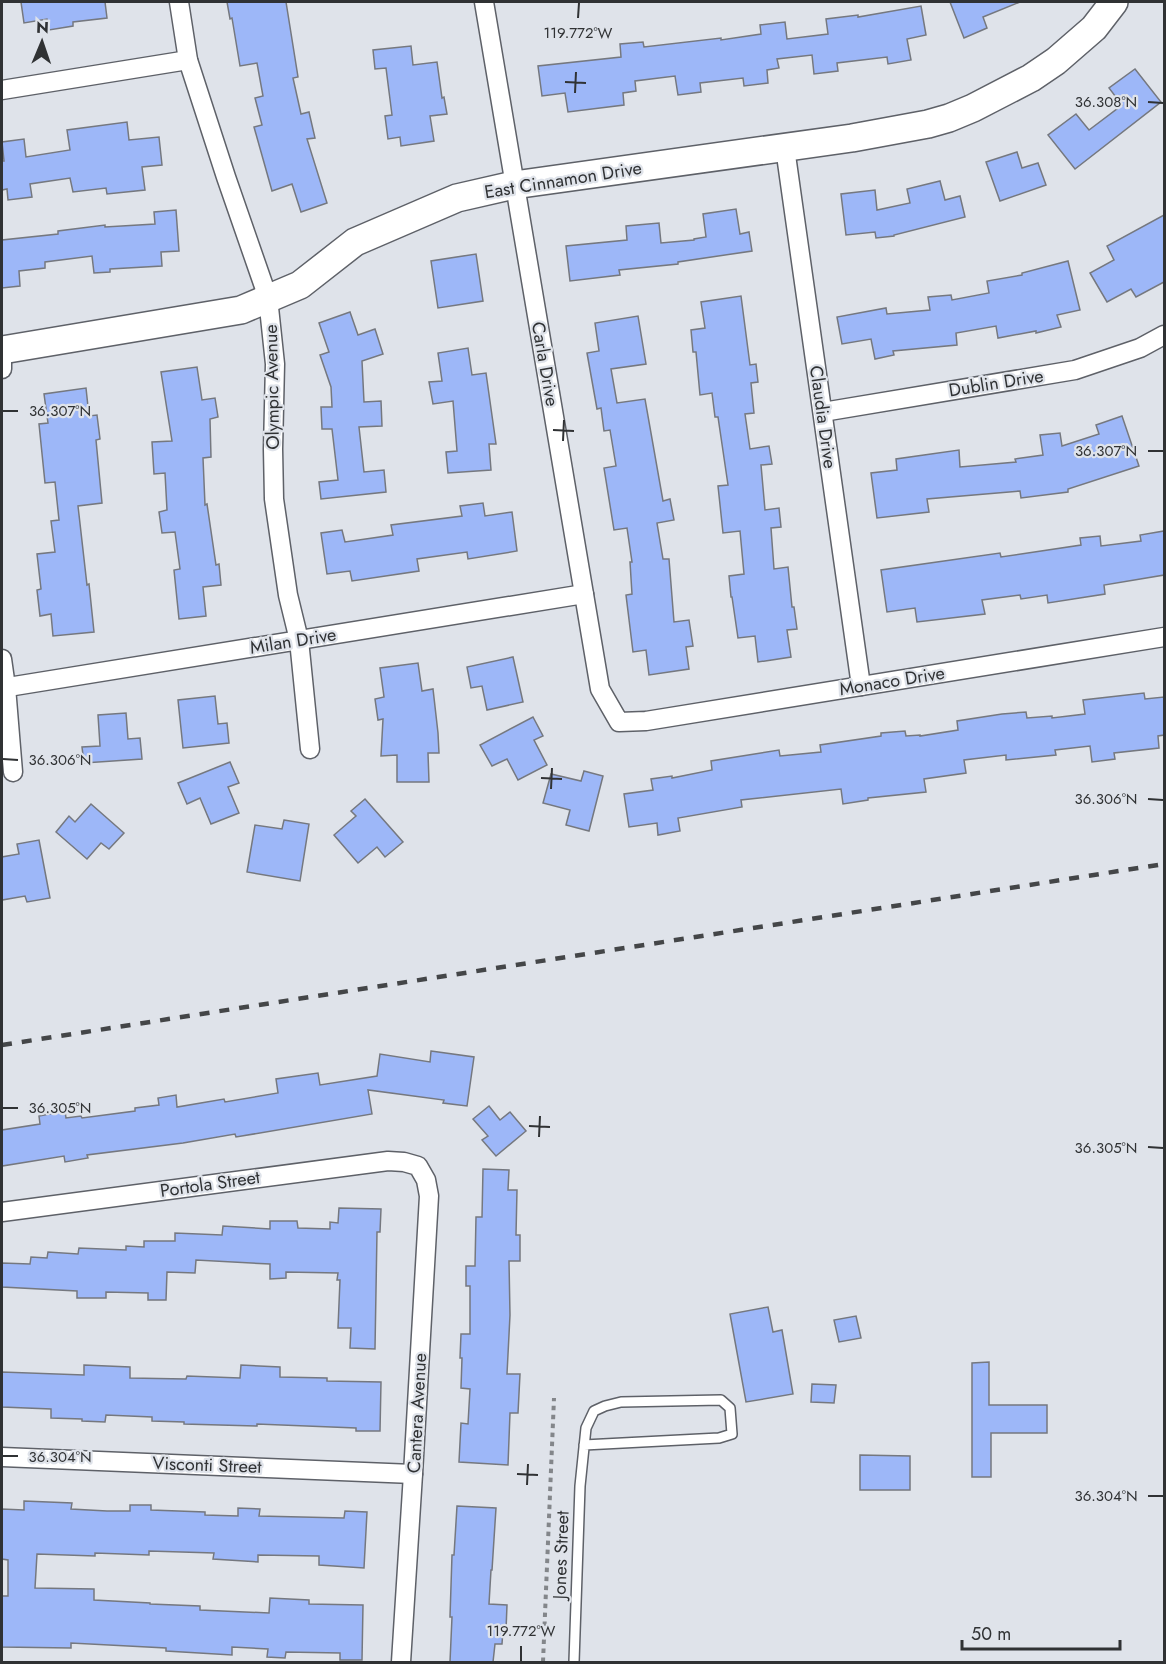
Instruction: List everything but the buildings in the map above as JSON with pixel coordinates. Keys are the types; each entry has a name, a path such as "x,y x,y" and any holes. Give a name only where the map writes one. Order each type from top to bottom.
{"street":[{"name":"Olympic Avenue","path":"179,2 188,60 268,298 275,364 274,499 288,595 299,640 310,749"},
{"name":"Carla Drive","path":"484,2 600,689 619,722"},
{"name":"East Cinnamon Drive","path":"2,350 241,310 300,285 354,242 457,198 514,185 785,148 928,124 949,118 1031,78 1056,61 1094,28 1114,2"},
{"path":"2,90 188,60"},
{"name":"Claudia Drive","path":"785,148 861,686"},
{"name":"Dublin Drive","path":"823,412 1075,370 1140,348 1164,335"},
{"path":"2,350 2,369"},
{"name":"Milan Drive","path":"4,687 584,594"},
{"name":"Monaco Drive","path":"619,722 646,721 1164,637"},
{"path":"2,659 12,772"},
{"name":"Portola Street","path":"2,1212 388,1161 418,1166"},
{"name":"Cantera Avenue","path":"401,1662 429,1196 426,1180 418,1166"},
{"name":"Visconti Street","path":"2,1457 413,1474"}],"lane":[{"name":"Jones Street","path":"574,1662 580,1486 584,1445 586,1428 594,1412 605,1406 621,1402 721,1400 730,1408 732,1434 719,1438 584,1445"}],"path":[{"path":"543,1662 554,1398"}],"railway":[{"path":"2,1045 1164,864"}]}
